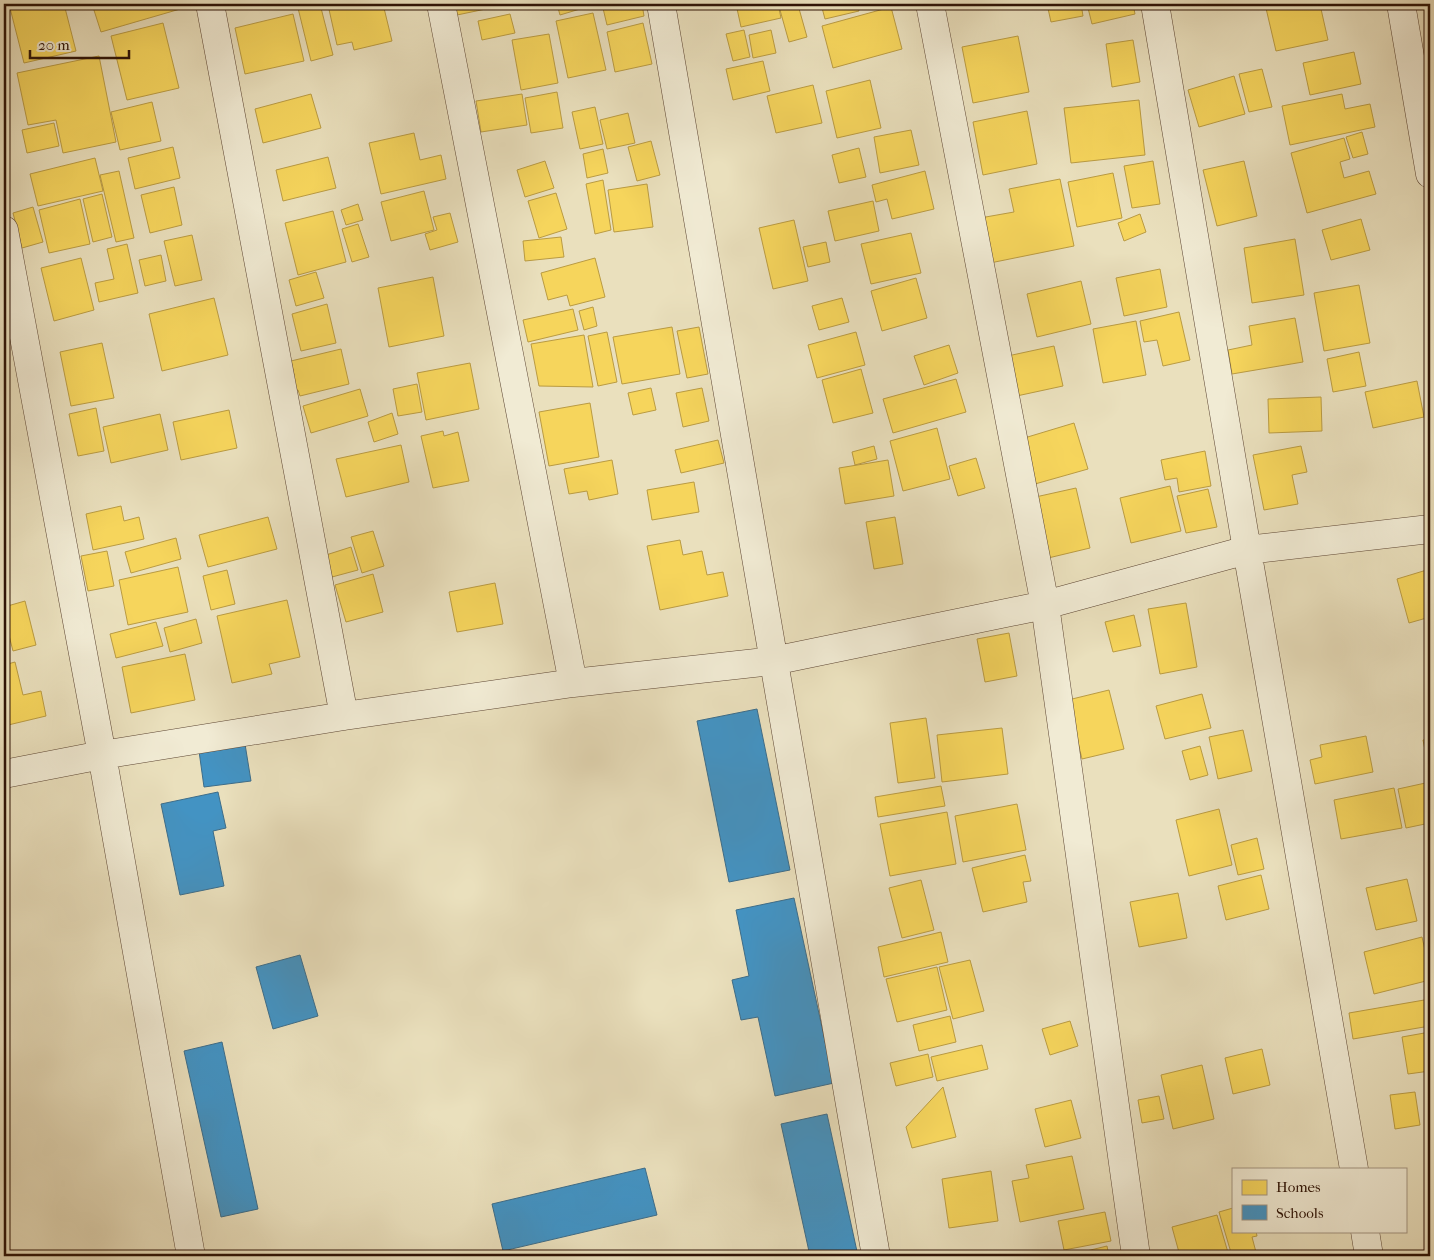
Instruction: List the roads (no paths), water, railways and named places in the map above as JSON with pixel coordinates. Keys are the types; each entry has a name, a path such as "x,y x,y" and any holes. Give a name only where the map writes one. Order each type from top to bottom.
{"street":[{"path":"210,4 344,716"},
{"path":"441,4 573,683"},
{"path":"661,4 876,1256"},
{"path":"930,4 1045,605 1136,1256"},
{"path":"1155,4 1354,1168"},
{"path":"1401,4 1430,174"},
{"path":"4,230 102,755 191,1256"},
{"path":"4,774 102,755 344,716 573,683 773,661 1045,605 1247,550 1430,530"},
{"path":"1365,1232 1369,1256"}]}
